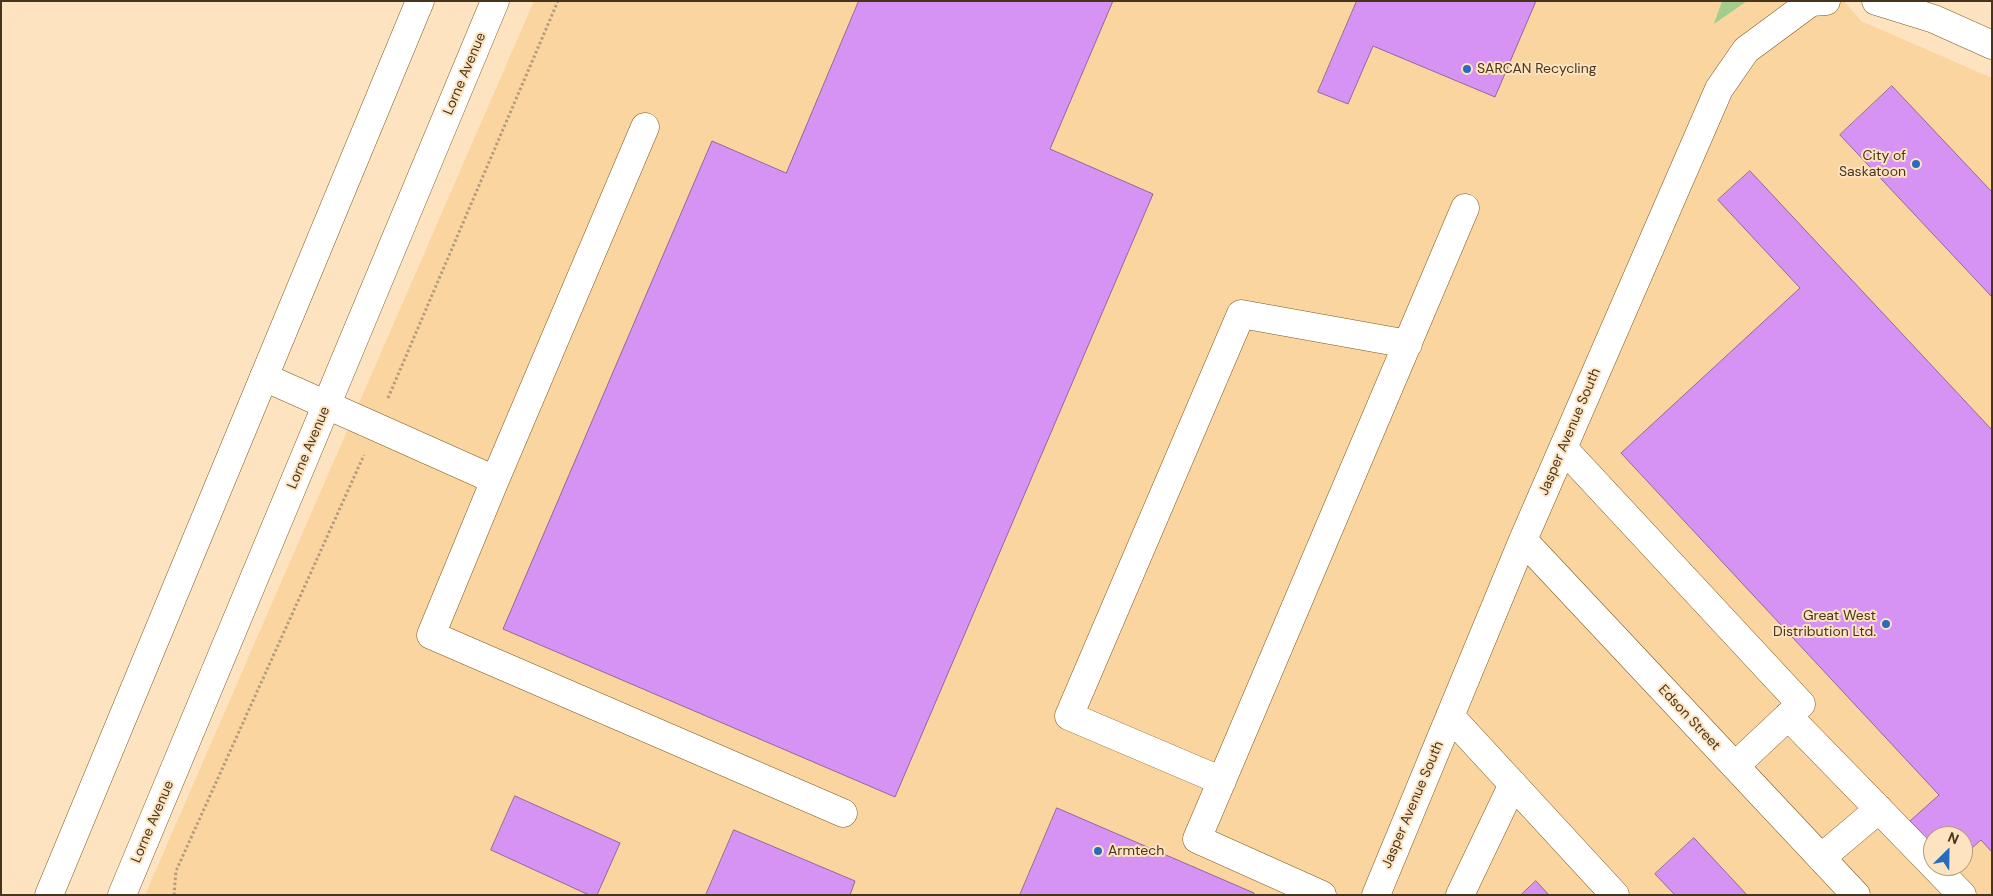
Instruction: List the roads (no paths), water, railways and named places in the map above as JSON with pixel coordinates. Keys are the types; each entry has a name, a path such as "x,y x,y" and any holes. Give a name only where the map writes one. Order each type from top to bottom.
{"main road":[{"path":"50,895 420,1"},
{"name":"Lorne Avenue","path":"122,895 496,1"},
{"path":"1811,2 1826,1"},
{"path":"1876,1 1934,19 1992,44"},
{"name":"Jasper Avenue South","path":"1376,895 1523,540 1719,88 1746,50 1811,2"},
{"path":"645,127 431,635 843,813"},
{"path":"1322,895 1197,839 1465,208"},
{"path":"1222,781 1069,716 1241,314 1408,344"},
{"path":"264,377 495,480"},
{"path":"1563,448 1801,704 1735,766"},
{"name":"Edson Street","path":"1523,540 1856,895"},
{"path":"1450,716 1615,895"},
{"path":"1788,716 1923,854"},
{"path":"1460,895 1513,784"},
{"path":"1821,858 1879,809"},
{"path":"140,851 144,895"},
{"path":"1944,876 1962,895"}],"place":[{"name":"SARCAN Recycling","path":"1467,69"},
{"name":"City of Saskatoon","path":"1916,164"},
{"name":"Great West Distribution Ltd.","path":"1886,624"},
{"name":"Armtech","path":"1098,851"}]}
